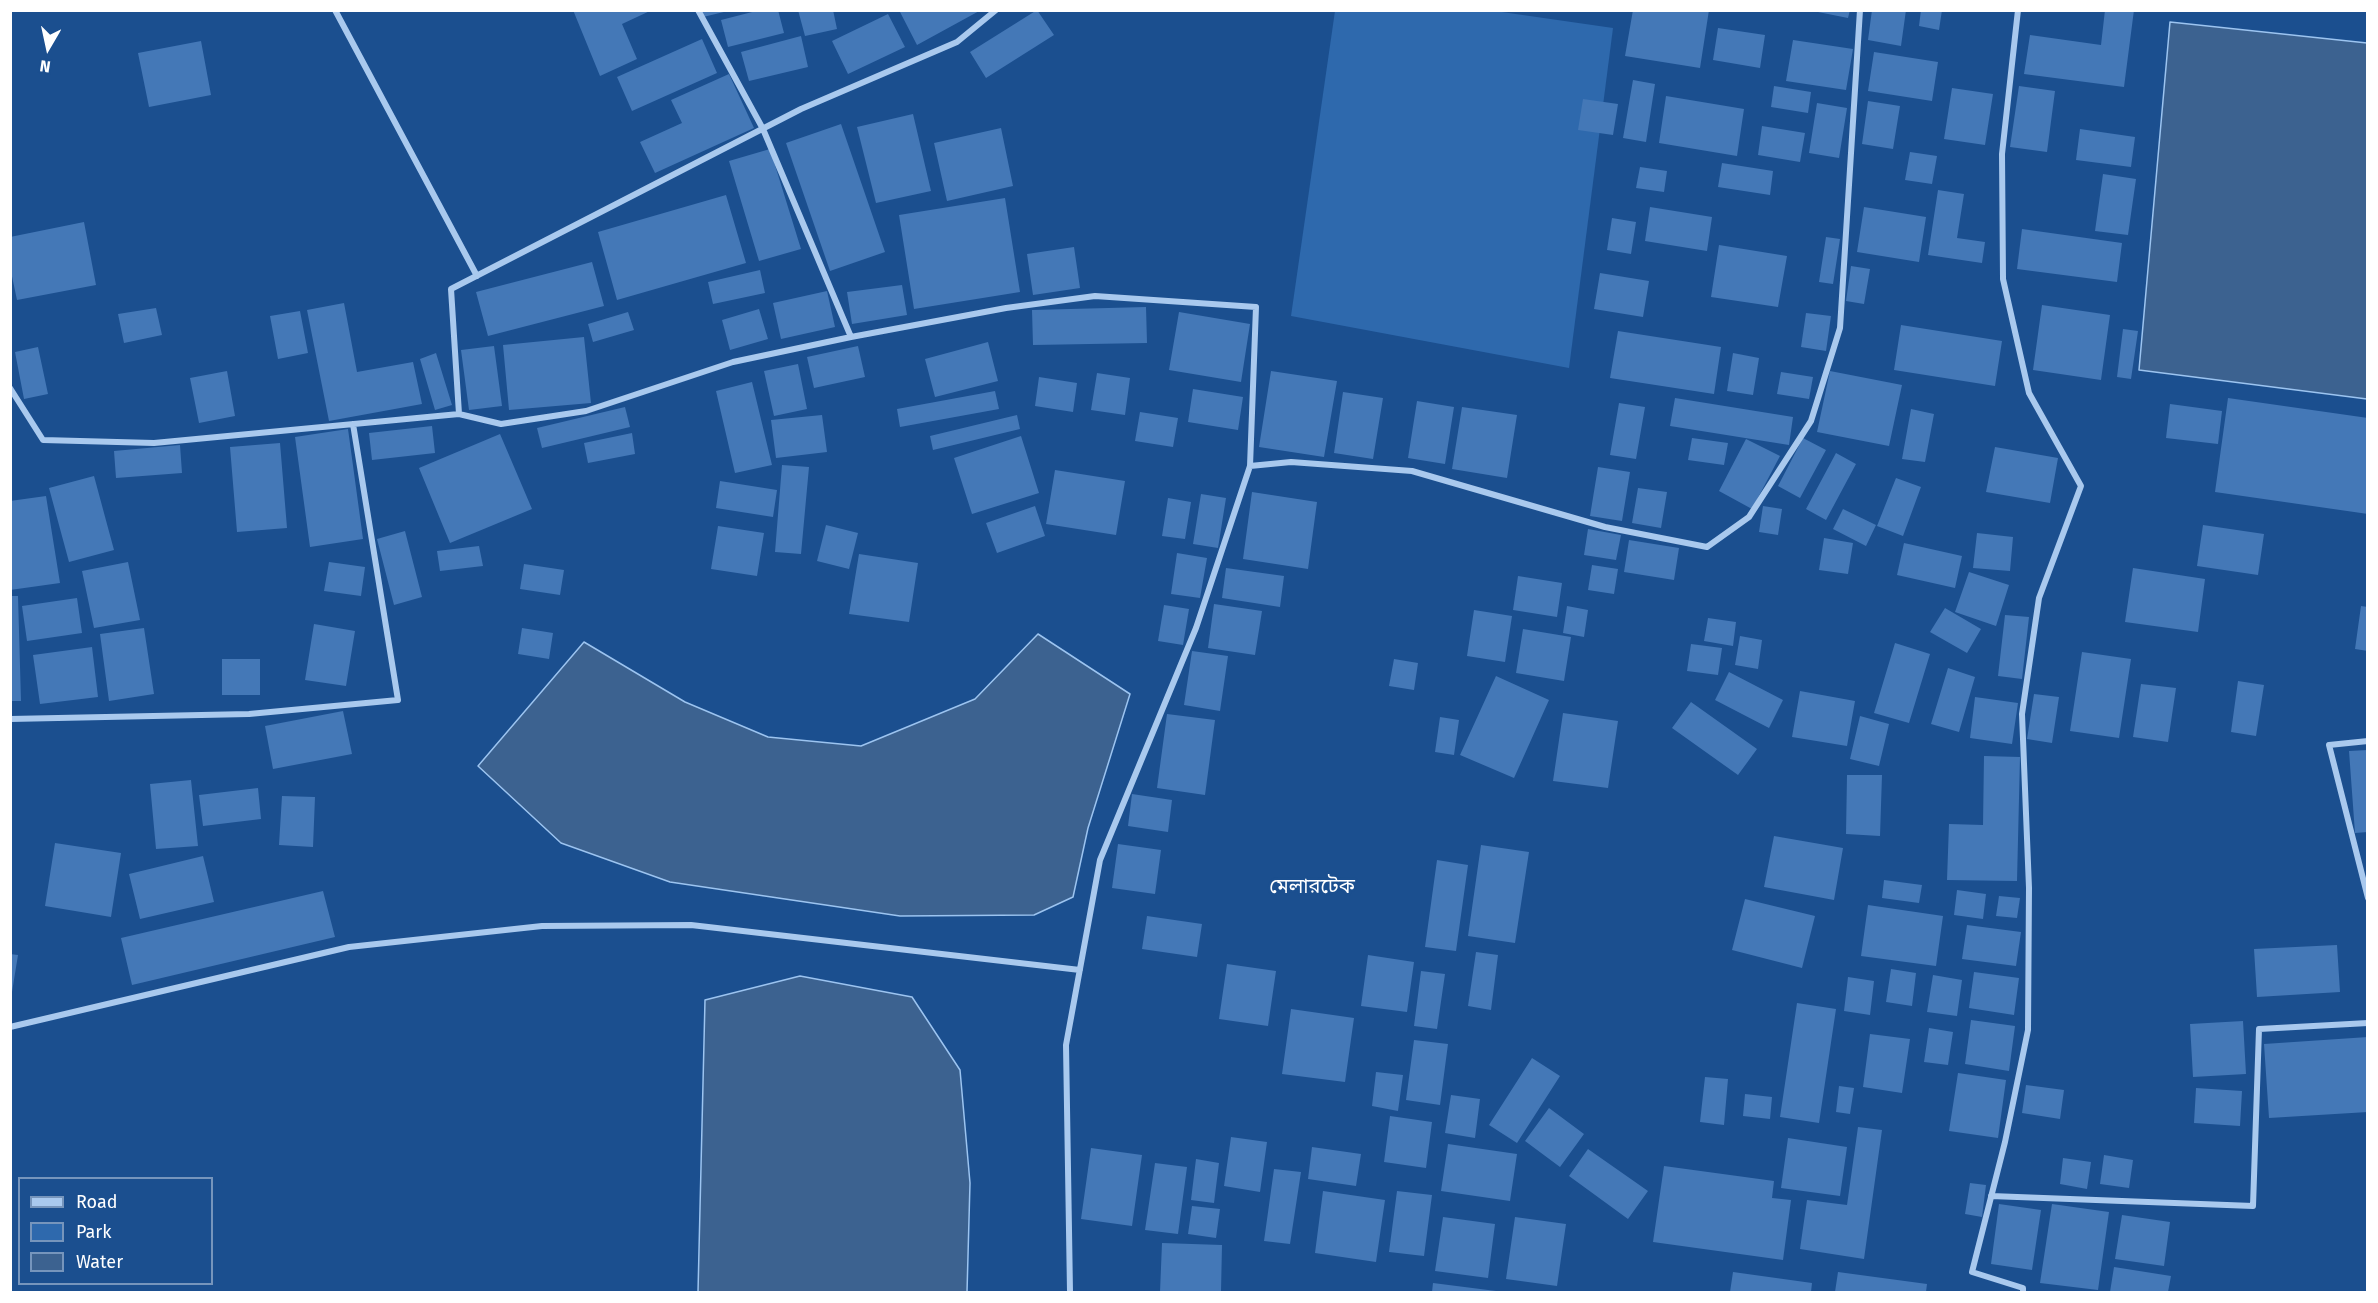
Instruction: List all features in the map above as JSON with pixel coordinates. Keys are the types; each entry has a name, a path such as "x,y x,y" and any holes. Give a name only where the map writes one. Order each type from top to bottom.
{"street":[{"path":"335,10 477,276"},
{"path":"698,10 763,129 851,337"},
{"path":"459,414 451,289 801,110 957,42 996,10"},
{"path":"1250,466 1291,462 1412,471 1605,527 1707,547 1749,517 1811,421 1840,328 1860,10"},
{"path":"2018,10 2002,154 2003,279 2029,393 2080,486 2039,598 2022,714 2029,888 2028,1030 1972,1272 2023,1287 2023,1293"},
{"path":"10,388 43,440 154,443 459,414 501,424 585,411 734,362 1006,308 1095,296 1256,307 1250,466 1196,628 1100,860 1066,1045 1070,1293"},
{"path":"10,719 249,714 398,700 353,424"},
{"path":"2367,741 2329,745 2367,898"},
{"path":"10,1027 349,947 542,926 691,925 1080,970"},
{"path":"1991,1196 2253,1206 2259,1029 2367,1023"}],"green space":[{"path":"1488,10 1613,28 1569,368 1291,316 1335,11"}],"water":[{"path":"2170,22 2367,43 2367,399 2139,370"},
{"path":"1038,634 1130,694 1088,828 1073,897 1034,915 900,916 670,882 561,843 478,766 584,642 685,702 768,737 861,746 975,699"},
{"path":"800,976 912,997 960,1070 970,1183 967,1292 698,1292 705,1000"}],"building":[{"path":"573,10 652,10 622,24 637,59 600,76"},
{"path":"701,10 728,10 728,11 703,17"},
{"path":"760,10 778,10 784,33 728,47 721,20"},
{"path":"798,10 833,10 837,29 805,36"},
{"path":"899,10 981,10 917,45"},
{"path":"1037,10 1054,35 986,78 970,52"},
{"path":"1633,10 1709,10 1700,68 1625,56"},
{"path":"1808,10 1850,10 1848,18"},
{"path":"1872,10 1906,10 1901,46 1868,40"},
{"path":"1921,10 1942,10 1939,30 1919,26"},
{"path":"2105,10 2134,10 2124,87 2024,74 2030,35 2101,45"},
{"path":"888,14 905,47 848,74 832,41"},
{"path":"1718,28 1765,35 1760,68 1713,60"},
{"path":"801,36 808,67 749,81 741,52"},
{"path":"702,39 717,73 632,111 617,77"},
{"path":"1793,40 1853,49 1846,90 1786,81"},
{"path":"201,41 211,95 149,107 138,53"},
{"path":"1874,52 1938,62 1932,101 1868,91"},
{"path":"729,74 754,128 655,173 640,142 682,123 671,100"},
{"path":"1633,80 1655,84 1646,142 1623,138"},
{"path":"1774,86 1811,92 1808,113 1771,107"},
{"path":"2019,86 2055,91 2047,152 2010,147"},
{"path":"1952,88 1993,94 1985,145 1944,139"},
{"path":"1666,96 1744,109 1737,156 1659,143"},
{"path":"1583,99 1618,104 1613,135 1578,130"},
{"path":"1868,101 1900,106 1893,149 1862,144"},
{"path":"1817,103 1847,108 1839,158 1809,153"},
{"path":"913,114 931,191 876,203 857,127"},
{"path":"841,124 885,252 830,271 786,143"},
{"path":"1762,126 1805,133 1800,162 1758,155"},
{"path":"1001,128 1013,186 947,201 934,143"},
{"path":"2080,129 2135,137 2131,167 2076,160"},
{"path":"770,149 801,249 759,261 729,161"},
{"path":"1910,152 1937,156 1932,184 1905,180"},
{"path":"1722,163 1773,171 1770,195 1718,187"},
{"path":"1640,167 1667,171 1664,192 1636,188"},
{"path":"2103,174 2136,179 2128,235 2095,231"},
{"path":"1938,190 1964,194 1957,238 1985,242 1982,263 1928,255"},
{"path":"726,195 746,263 617,300 598,232"},
{"path":"1005,198 1020,292 914,309 899,215"},
{"path":"1650,207 1712,217 1707,251 1645,241"},
{"path":"1864,207 1926,217 1919,262 1857,252"},
{"path":"1612,218 1636,222 1631,254 1607,250"},
{"path":"84,222 96,285 17,300 10,267 10,237"},
{"path":"2022,229 2122,243 2117,282 2017,269"},
{"path":"1826,237 1840,239 1833,284 1819,282"},
{"path":"1719,245 1787,256 1778,307 1711,297"},
{"path":"1074,247 1080,288 1033,295 1027,254"},
{"path":"592,262 604,306 488,336 476,292"},
{"path":"1851,266 1870,269 1864,304 1846,301"},
{"path":"760,270 765,293 713,304 708,282"},
{"path":"1600,273 1649,281 1643,317 1594,309"},
{"path":"902,285 907,315 852,324 847,292"},
{"path":"827,291 835,327 781,339 773,303"},
{"path":"344,303 357,372 413,362 422,404 329,421 307,310"},
{"path":"2042,305 2110,315 2101,380 2033,370"},
{"path":"1146,307 1147,343 1033,345 1032,310"},
{"path":"156,308 162,335 124,343 118,314"},
{"path":"759,309 768,339 730,350 722,320"},
{"path":"300,311 308,353 278,359 270,316"},
{"path":"628,312 634,330 593,342 588,324"},
{"path":"1179,312 1250,324 1241,382 1169,370"},
{"path":"1806,313 1831,316 1826,351 1801,347"},
{"path":"1901,325 2002,341 1995,386 1894,370"},
{"path":"2123,329 2138,331 2131,379 2117,377"},
{"path":"1618,331 1721,347 1714,394 1610,378"},
{"path":"584,337 591,403 509,410 503,345"},
{"path":"988,342 998,381 935,397 925,359"},
{"path":"494,346 502,406 469,410 461,350"},
{"path":"858,346 865,377 814,388 807,357"},
{"path":"38,347 48,394 24,399 15,352"},
{"path":"436,353 452,405 435,410 420,359"},
{"path":"1733,353 1759,358 1753,395 1727,391"},
{"path":"798,364 807,409 774,416 764,371"},
{"path":"227,371 235,416 199,423 190,378"},
{"path":"1271,371 1337,381 1324,457 1259,447"},
{"path":"1830,371 1902,385 1889,446 1817,432"},
{"path":"1781,372 1813,377 1809,399 1777,394"},
{"path":"1097,373 1130,378 1125,415 1091,410"},
{"path":"1039,377 1077,383 1073,412 1035,406"},
{"path":"752,382 772,465 735,473 716,391"},
{"path":"1193,389 1243,397 1238,430 1188,422"},
{"path":"995,391 999,409 900,427 897,409"},
{"path":"1343,392 1383,398 1373,459 1334,453"},
{"path":"1675,398 1793,417 1789,445 1670,426"},
{"path":"2228,398 2368,418 2368,514 2215,492"},
{"path":"1417,401 1454,407 1445,464 1408,458"},
{"path":"1619,403 1645,407 1636,459 1610,455"},
{"path":"2170,404 2222,411 2218,444 2166,438"},
{"path":"625,407 630,427 542,448 537,428"},
{"path":"1462,407 1517,415 1507,478 1452,469"},
{"path":"1911,409 1934,414 1925,462 1902,459"},
{"path":"1140,412 1178,418 1173,447 1135,441"},
{"path":"822,415 827,452 776,458 771,420"},
{"path":"1017,415 1020,429 933,450 930,436"},
{"path":"432,426 435,453 372,460 369,433"},
{"path":"348,429 363,539 310,547 295,437"},
{"path":"632,433 635,454 588,463 584,443"},
{"path":"500,434 532,509 450,543 419,468"},
{"path":"1021,436 1039,493 972,514 954,458"},
{"path":"1692,438 1728,443 1724,465 1688,460"},
{"path":"1803,438 1826,450 1800,498 1778,486"},
{"path":"1746,439 1780,456 1752,509 1719,491"},
{"path":"280,443 287,528 237,532 230,447"},
{"path":"180,445 182,473 116,478 114,451"},
{"path":"1995,447 2058,458 2050,503 1986,492"},
{"path":"1836,453 1856,464 1826,520 1806,509"},
{"path":"782,465 809,467 801,554 775,552"},
{"path":"1598,467 1630,472 1622,521 1590,516"},
{"path":"1055,470 1125,481 1116,535 1046,524"},
{"path":"94,476 114,550 69,562 49,488"},
{"path":"1896,478 1921,487 1903,536 1877,526"},
{"path":"720,481 777,490 773,517 716,508"},
{"path":"1638,488 1667,492 1661,528 1632,523"},
{"path":"1252,492 1317,502 1308,569 1243,559"},
{"path":"1201,494 1226,498 1218,548 1193,544"},
{"path":"46,496 60,583 10,590 10,501"},
{"path":"1168,498 1191,502 1185,539 1162,536"},
{"path":"1035,506 1045,536 997,553 986,523"},
{"path":"1763,506 1782,509 1778,535 1759,532"},
{"path":"1843,509 1876,525 1866,546 1833,529"},
{"path":"826,525 858,533 849,569 817,561"},
{"path":"2203,525 2264,534 2258,575 2197,566"},
{"path":"718,526 764,533 757,576 711,569"},
{"path":"1588,529 1621,535 1616,560 1584,555"},
{"path":"405,531 422,597 394,605 377,539"},
{"path":"1977,533 2013,537 2010,571 1973,568"},
{"path":"1824,538 1853,543 1848,574 1819,570"},
{"path":"1629,540 1679,548 1674,580 1624,572"},
{"path":"1904,543 1962,556 1955,588 1897,575"},
{"path":"479,546 483,566 440,571 437,551"},
{"path":"1177,553 1207,558 1200,598 1171,594"},
{"path":"859,554 918,563 909,622 849,614"},
{"path":"128,562 140,620 94,628 82,571"},
{"path":"329,562 365,567 361,596 324,591"},
{"path":"524,564 564,570 560,595 520,589"},
{"path":"1592,565 1618,569 1614,594 1588,590"},
{"path":"1226,568 1284,576 1280,607 1222,598"},
{"path":"2133,568 2205,579 2198,632 2125,622"},
{"path":"1969,572 2009,585 1996,626 1955,612"},
{"path":"1518,576 1562,583 1557,617 1513,610"},
{"path":"10,596 18,596 21,701 10,701"},
{"path":"77,598 82,633 27,641 22,606"},
{"path":"1214,604 1262,611 1255,655 1208,648"},
{"path":"1164,605 1189,609 1183,645 1158,641"},
{"path":"1567,606 1588,610 1584,637 1563,633"},
{"path":"2361,606 2368,607 2368,651 2355,649"},
{"path":"1945,608 1981,629 1967,653 1930,632"},
{"path":"1474,610 1512,616 1505,662 1467,656"},
{"path":"2005,615 2029,617 2022,679 1998,676"},
{"path":"1708,618 1736,622 1733,646 1704,641"},
{"path":"314,624 355,631 346,686 305,680"},
{"path":"144,628 154,694 109,701 100,634"},
{"path":"522,628 553,633 549,659 518,654"},
{"path":"1523,629 1571,637 1564,681 1516,673"},
{"path":"1740,636 1762,640 1758,669 1735,665"},
{"path":"1895,643 1930,654 1909,723 1874,713"},
{"path":"1691,644 1722,648 1718,675 1687,671"},
{"path":"92,647 98,697 40,704 33,655"},
{"path":"1192,651 1228,656 1220,711 1184,705"},
{"path":"2082,652 2131,659 2119,738 2070,731"},
{"path":"222,659 260,659 260,695 222,695"},
{"path":"1394,659 1418,663 1414,690 1389,686"},
{"path":"1948,668 1975,677 1959,732 1931,724"},
{"path":"1729,672 1783,700 1769,728 1715,700"},
{"path":"1496,676 1549,700 1514,778 1460,755"},
{"path":"2238,681 2264,685 2256,736 2231,732"},
{"path":"2141,684 2176,688 2168,742 2133,737"},
{"path":"1800,691 1855,701 1847,746 1792,737"},
{"path":"2034,694 2059,697 2052,743 2027,739"},
{"path":"1975,697 2018,703 2012,744 1970,738"},
{"path":"1691,702 1757,749 1738,775 1672,728"},
{"path":"343,711 352,754 273,769 265,726"},
{"path":"1563,713 1618,721 1608,788 1553,781"},
{"path":"1167,714 1215,720 1205,795 1157,788"},
{"path":"1860,716 1889,724 1879,766 1850,759"},
{"path":"1440,717 1459,720 1454,755 1435,752"},
{"path":"2368,750 2368,832 2355,833 2349,751"},
{"path":"1984,756 2020,757 2017,881 1947,880 1949,824 1983,825"},
{"path":"1847,775 1882,775 1880,836 1846,834"},
{"path":"191,780 198,846 156,849 150,784"},
{"path":"258,788 261,819 203,826 199,795"},
{"path":"1132,794 1172,800 1168,832 1128,826"},
{"path":"282,796 315,797 313,847 279,845"},
{"path":"1774,836 1843,848 1834,900 1764,887"},
{"path":"55,843 121,853 111,917 45,906"},
{"path":"1118,844 1161,850 1155,894 1112,888"},
{"path":"1481,845 1529,852 1515,943 1468,936"},
{"path":"203,856 214,902 140,919 129,874"},
{"path":"1437,860 1468,865 1456,951 1425,947"},
{"path":"1884,880 1922,885 1919,903 1882,898"},
{"path":"1957,890 1986,894 1983,919 1954,915"},
{"path":"323,891 335,937 132,985 121,938"},
{"path":"1999,896 2020,898 2017,918 1996,916"},
{"path":"1745,899 1815,916 1802,968 1732,950"},
{"path":"1868,905 1943,916 1936,966 1861,956"},
{"path":"1147,916 1202,924 1197,957 1142,949"},
{"path":"1967,925 2021,932 2016,966 1962,959"},
{"path":"2337,945 2340,992 2257,997 2254,949"},
{"path":"1476,952 1498,955 1491,1010 1468,1006"},
{"path":"10,954 18,955 12,992 10,992"},
{"path":"1368,955 1414,962 1407,1012 1361,1006"},
{"path":"1227,964 1276,971 1268,1026 1219,1019"},
{"path":"1891,969 1916,973 1912,1006 1886,1002"},
{"path":"1421,971 1445,974 1437,1029 1414,1026"},
{"path":"1974,972 2019,978 2014,1015 1969,1008"},
{"path":"1933,975 1962,980 1957,1016 1927,1012"},
{"path":"1848,977 1874,981 1870,1015 1844,1011"},
{"path":"1797,1003 1836,1009 1819,1123 1780,1117"},
{"path":"1291,1009 1354,1018 1345,1082 1282,1074"},
{"path":"1971,1020 2015,1026 2009,1071 1965,1064"},
{"path":"2243,1021 2246,1074 2193,1077 2190,1024"},
{"path":"1929,1028 1953,1032 1948,1065 1924,1062"},
{"path":"1870,1034 1910,1039 1902,1093 1863,1087"},
{"path":"2368,1037 2368,1112 2269,1118 2264,1044"},
{"path":"1414,1040 1448,1044 1440,1105 1406,1100"},
{"path":"1532,1058 1560,1076 1517,1143 1489,1125"},
{"path":"1376,1072 1403,1075 1398,1111 1372,1106"},
{"path":"1958,1073 2006,1080 1998,1138 1949,1131"},
{"path":"1705,1077 1728,1079 1724,1125 1700,1122"},
{"path":"2026,1085 2064,1090 2060,1119 2022,1113"},
{"path":"1839,1086 1854,1088 1850,1114 1836,1112"},
{"path":"2196,1088 2242,1091 2240,1126 2194,1123"},
{"path":"1745,1094 1772,1097 1770,1119 1743,1116"},
{"path":"1451,1095 1480,1099 1475,1138 1445,1133"},
{"path":"1549,1108 1584,1134 1560,1167 1525,1141"},
{"path":"1390,1116 1432,1122 1426,1168 1384,1162"},
{"path":"1858,1127 1882,1130 1864,1259 1800,1249 1807,1200 1847,1205"},
{"path":"1231,1137 1267,1142 1260,1192 1224,1186"},
{"path":"1788,1138 1847,1147 1840,1196 1781,1188"},
{"path":"1448,1144 1517,1154 1510,1201 1441,1191"},
{"path":"1312,1147 1361,1154 1356,1186 1308,1179"},
{"path":"1091,1148 1142,1155 1132,1226 1081,1219"},
{"path":"1588,1149 1648,1191 1628,1219 1569,1176"},
{"path":"2104,1155 2133,1160 2129,1188 2100,1184"},
{"path":"2063,1158 2091,1162 2087,1189 2060,1184"},
{"path":"1196,1159 1219,1163 1214,1203 1191,1200"},
{"path":"1155,1163 1187,1167 1178,1234 1145,1230"},
{"path":"1664,1166 1774,1181 1772,1198 1791,1200 1783,1260 1653,1242"},
{"path":"1274,1169 1301,1172 1290,1244 1264,1241"},
{"path":"1970,1183 1986,1185 1982,1217 1965,1214"},
{"path":"1323,1191 1385,1200 1376,1262 1315,1253"},
{"path":"1397,1191 1432,1195 1424,1256 1389,1252"},
{"path":"1999,1204 2041,1210 2032,1270 1991,1264"},
{"path":"2052,1204 2109,1212 2098,1290 2040,1283"},
{"path":"1192,1206 1220,1209 1216,1238 1188,1234"},
{"path":"2122,1215 2170,1222 2164,1266 2115,1259"},
{"path":"1443,1217 1495,1224 1488,1278 1435,1271"},
{"path":"1515,1217 1566,1224 1557,1286 1506,1279"},
{"path":"1162,1243 1222,1245 1221,1292 1160,1292"},
{"path":"2114,1267 2171,1276 2168,1292 2110,1292"},
{"path":"1733,1272 1812,1283 1811,1292 1730,1292"},
{"path":"1838,1272 1927,1284 1926,1292 1835,1292"},
{"path":"1433,1283 1496,1291 1432,1292"}],"district":[{"name":"মেলারটেক","path":"1312,887"}]}
